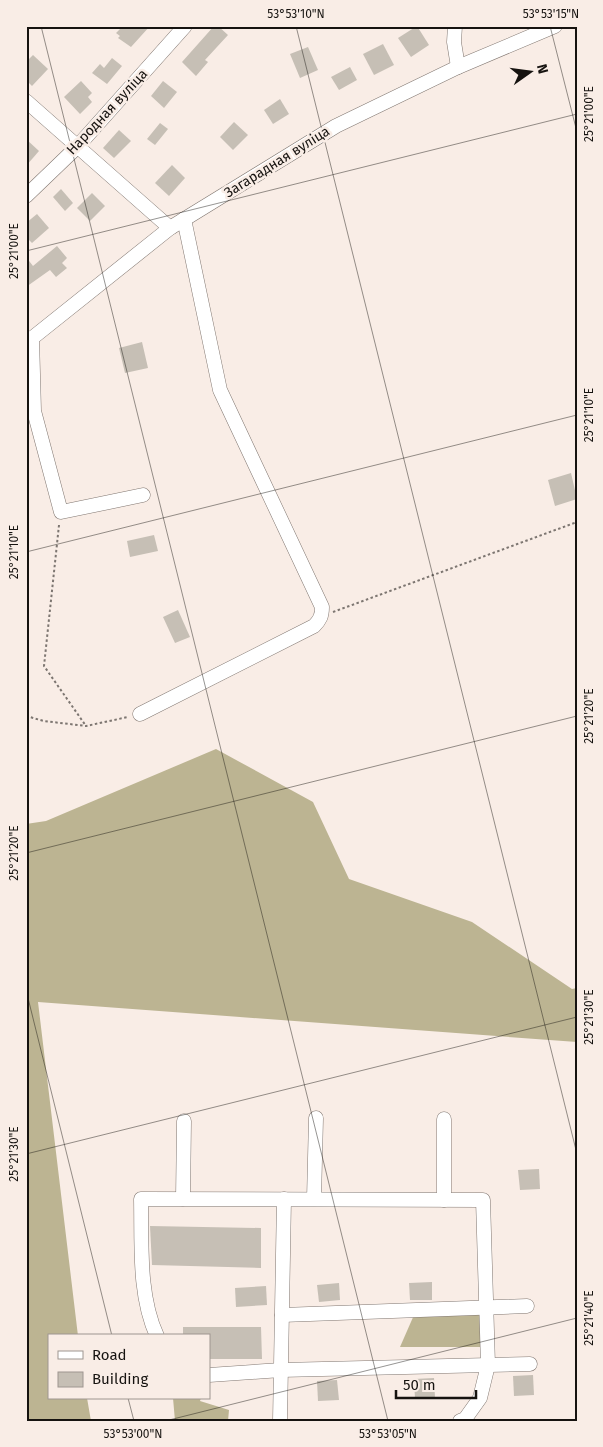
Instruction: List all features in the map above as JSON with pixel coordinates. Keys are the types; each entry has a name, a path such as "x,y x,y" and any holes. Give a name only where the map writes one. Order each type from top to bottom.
{"street":[{"name":"Народная вуліца","path":"26,196 77,147 186,26"},
{"path":"455,26 454,42 458,68"},
{"name":"Загарадная вуліца","path":"29,341 170,228 336,126 458,68 555,26"},
{"path":"26,101 170,228"},
{"path":"140,714 314,626 321,616 322,607 220,390 184,219"},
{"path":"29,341 34,411 61,512 143,495"},
{"path":"314,1199 316,1118"},
{"path":"444,1119 444,1200"},
{"path":"183,1199 184,1121"},
{"path":"156,1334 152,1324 142,1272 141,1199 483,1200 488,1365 480,1398 465,1419 460,1421"},
{"path":"280,1421 284,1199"},
{"path":"282,1316 527,1306"},
{"path":"210,1375 281,1370 530,1364"}],"path":[{"path":"61,512 44,666 86,726"},
{"path":"321,616 577,522"},
{"path":"26,716 44,721 86,726 140,714"}],"shaded area":[{"path":"216,749 313,802 349,879 472,922 572,989 577,988 577,1042 38,1002 78,1334 48,1334 48,1400 87,1400 91,1421 26,1421 26,824 46,821"},
{"path":"480,1313 481,1347 400,1347 414,1315"},
{"path":"173,1400 200,1400 229,1410 228,1421 175,1421"}],"building":[{"path":"123,26 150,26 131,47 118,38 120,36 116,33"},
{"path":"214,26 218,26 228,35 205,60 208,62 196,76 182,62"},
{"path":"417,26 429,45 411,57 398,38"},
{"path":"383,44 394,65 374,75 363,54"},
{"path":"308,47 318,70 300,78 290,54"},
{"path":"33,55 48,69 32,86 26,80 26,62"},
{"path":"112,58 122,66 107,84 92,73 100,64 104,68"},
{"path":"350,67 357,80 339,90 331,77"},
{"path":"81,81 92,93 88,97 92,102 80,114 64,97"},
{"path":"163,81 177,92 164,108 151,96"},
{"path":"280,99 289,114 273,124 264,110"},
{"path":"234,122 248,135 233,150 220,137"},
{"path":"160,123 168,129 155,145 147,139"},
{"path":"119,130 131,141 114,158 103,148"},
{"path":"26,139 39,151 26,166"},
{"path":"172,165 185,178 169,196 155,183"},
{"path":"61,189 73,203 65,211 53,197"},
{"path":"92,193 105,206 90,221 77,208"},
{"path":"37,214 49,228 32,243 26,237 26,223"},
{"path":"57,246 67,258 62,263 67,268 56,277 50,270 26,287 26,257 33,266"},
{"path":"142,342 148,368 125,373 119,348"},
{"path":"571,473 577,499 555,506 548,480"},
{"path":"154,535 158,551 130,557 127,541"},
{"path":"178,610 190,637 175,643 163,617"},
{"path":"539,1169 540,1189 520,1190 518,1170"},
{"path":"150,1226 261,1228 261,1268 152,1265"},
{"path":"432,1282 432,1300 410,1300 409,1283"},
{"path":"339,1283 340,1300 319,1302 317,1285"},
{"path":"266,1286 267,1305 236,1307 235,1288"},
{"path":"183,1327 261,1327 262,1359 210,1359 210,1334 183,1334"},
{"path":"533,1375 534,1395 514,1396 513,1376"},
{"path":"434,1378 435,1398 415,1399 414,1379"},
{"path":"337,1380 339,1400 318,1401 317,1381"}]}
